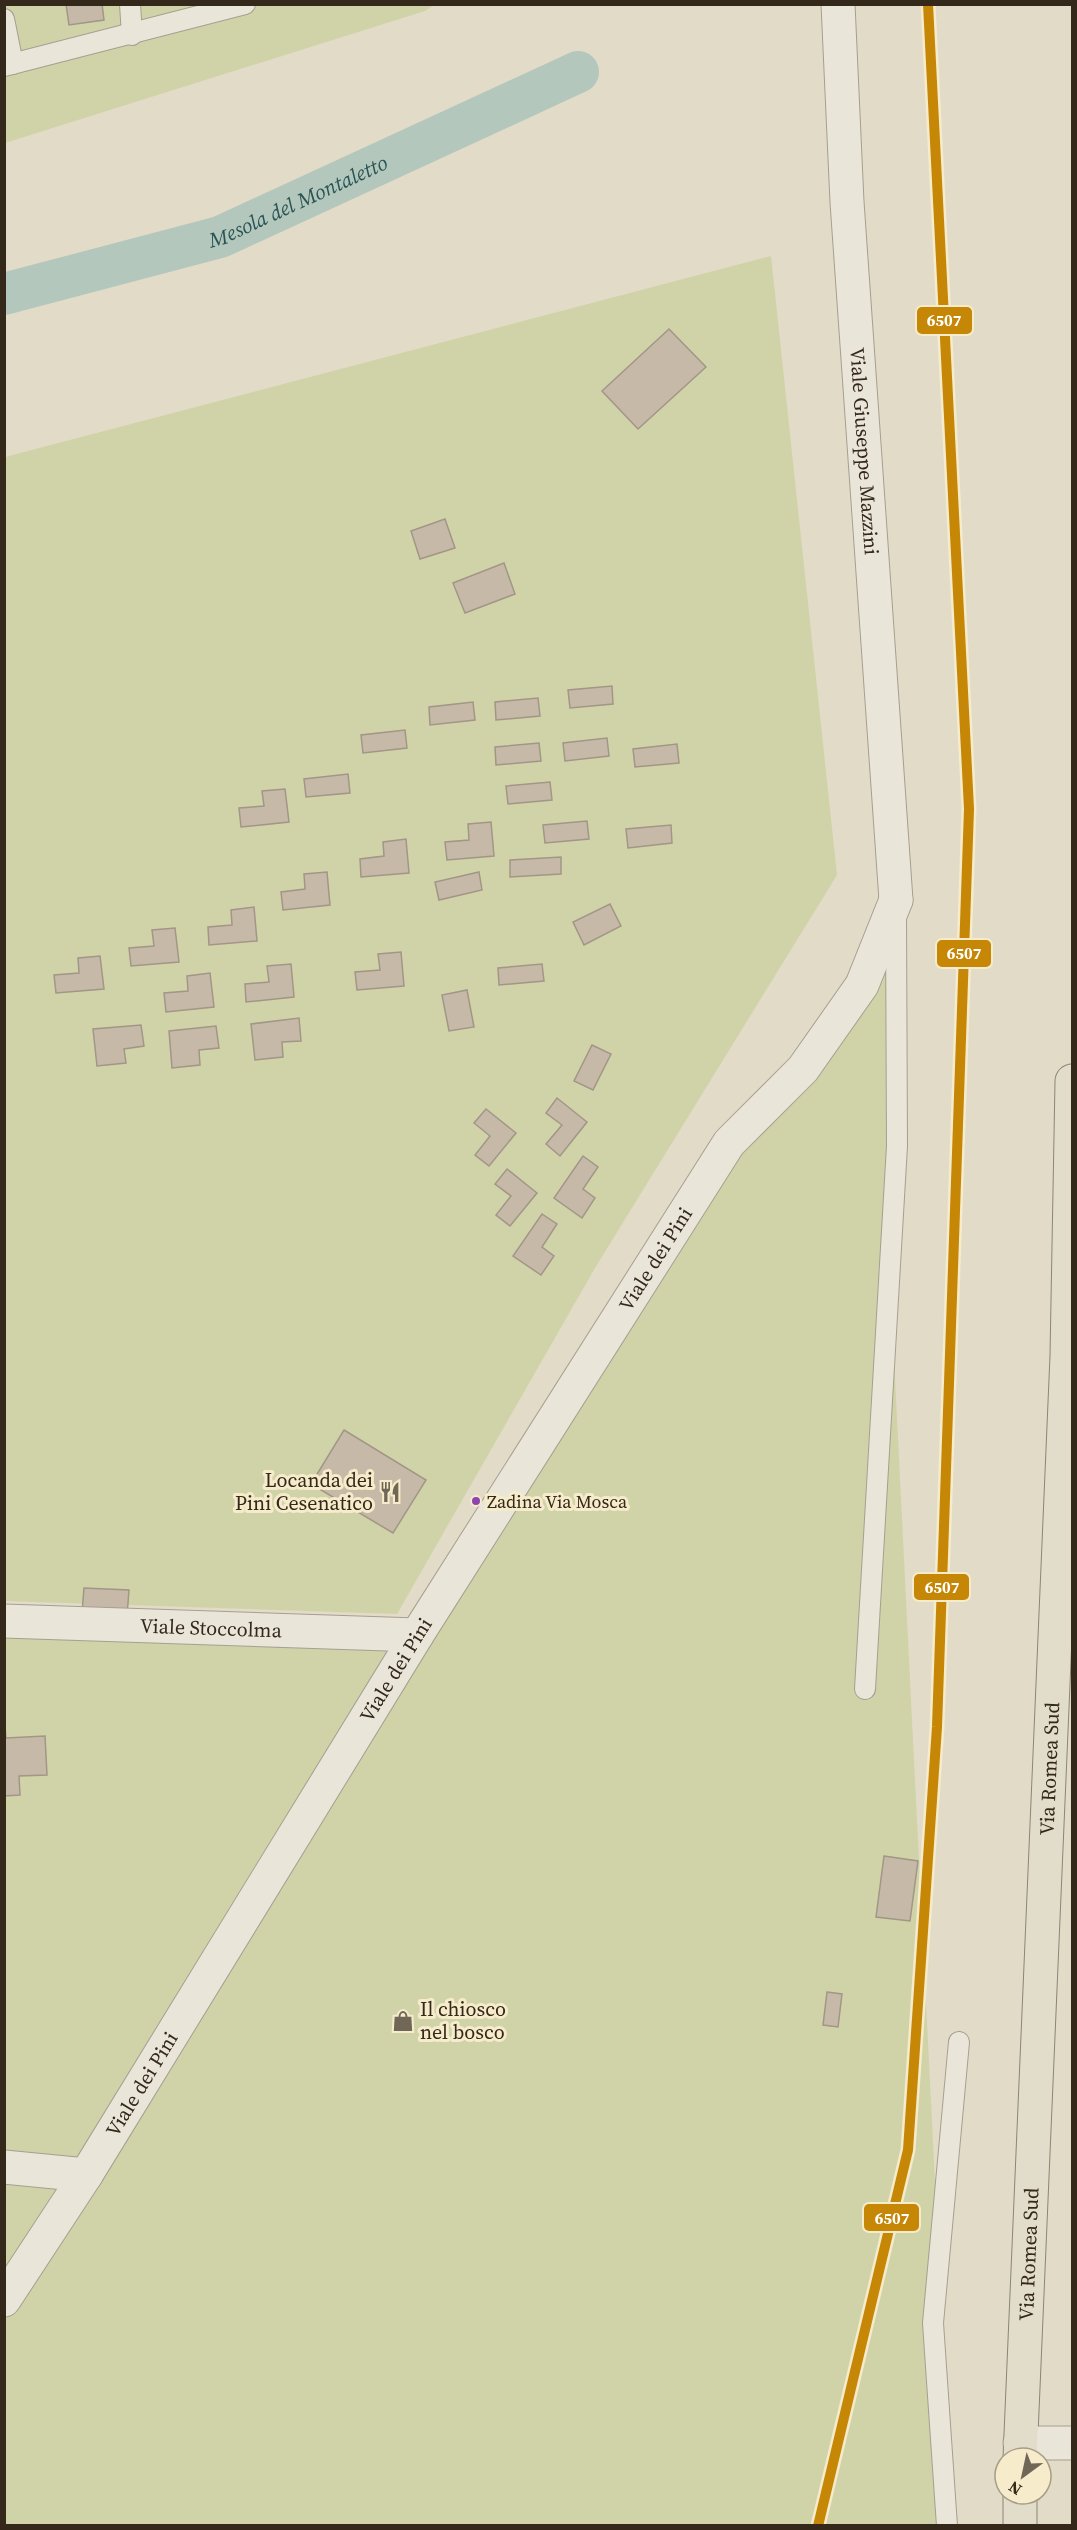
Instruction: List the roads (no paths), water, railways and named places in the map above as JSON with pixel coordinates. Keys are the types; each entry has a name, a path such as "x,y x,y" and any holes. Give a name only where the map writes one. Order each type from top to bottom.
{"main road":[{"name":"Via Romea Sud","path":"1020,2446 1067,1356 1072,1081"},
{"path":"1020,2506 1020,2526"}],"street":[{"name":"Viale Giuseppe Mazzini","path":"838,4 848,214 896,900"},
{"name":"Viale dei Pini","path":"4,2300 86,2175 417,1635 729,1143 803,1069 862,985 896,900"},
{"name":"Viale Stoccolma","path":"4,1621 417,1635"},
{"path":"4,2167 86,2175"},
{"path":"1052,2446 1072,2443"}],"lane":[{"path":"130,4 132,35"},
{"path":"4,19 9,65 245,4"},
{"path":"865,1689 897,1146 896,900"},
{"path":"947,2526 933,2323 959,2042"}],"waterway":[{"name":"Mesola del Montaletto","path":"4,294 220,237 578,72"}],"place":[{"name":"Locanda dei Pini Cesenatico","path":"390,1492"},
{"name":"Zadina Via Mosca","path":"476,1501"},
{"name":"Il chiosco nel bosco","path":"403,2021"}]}
